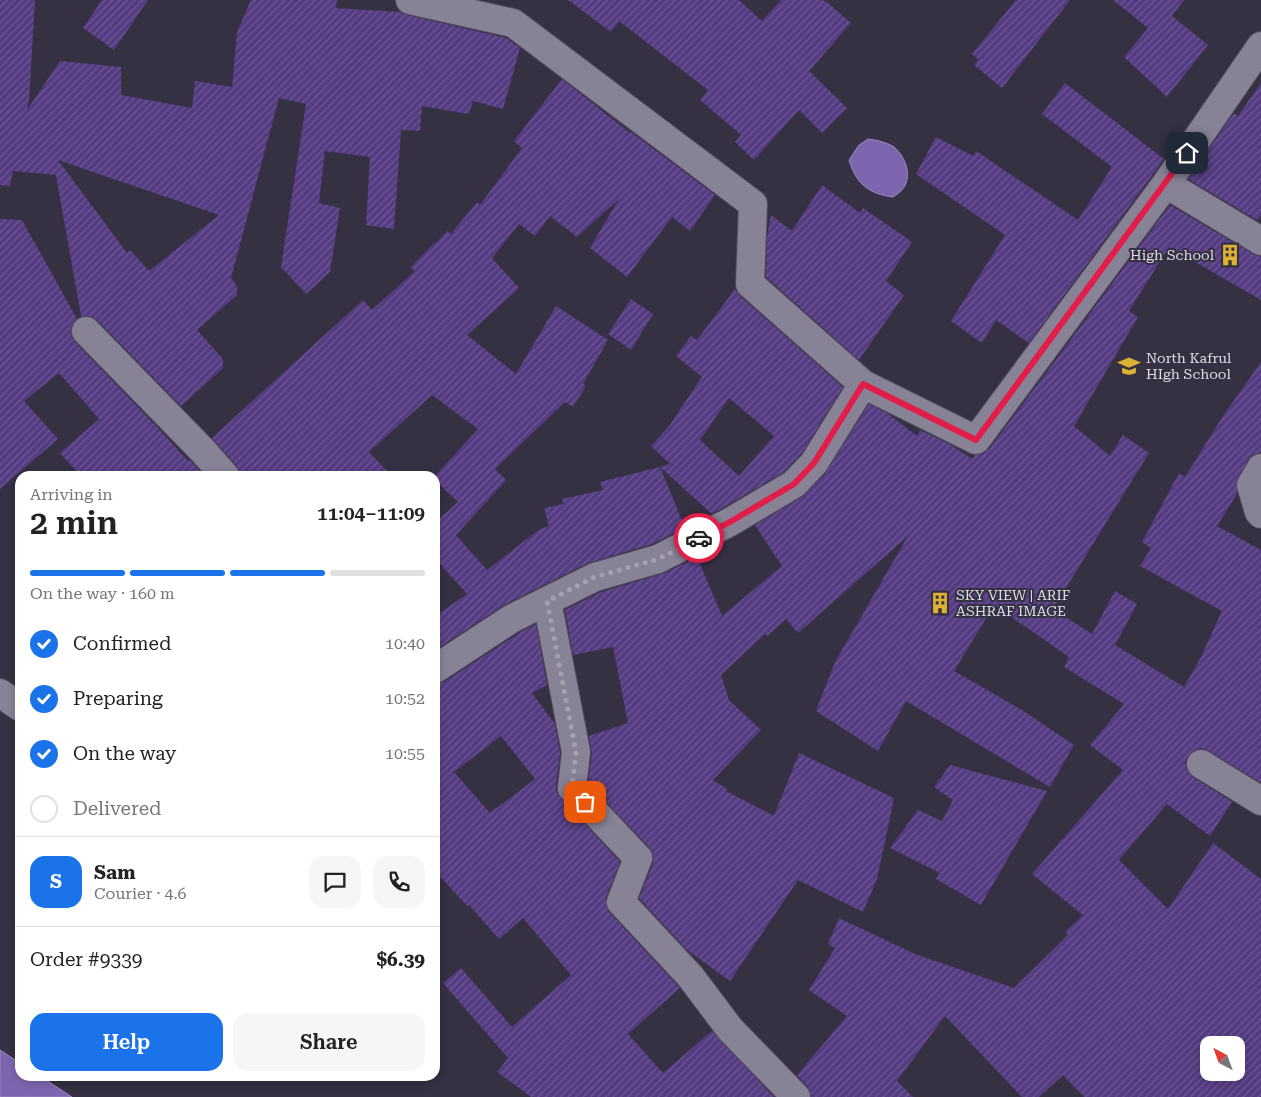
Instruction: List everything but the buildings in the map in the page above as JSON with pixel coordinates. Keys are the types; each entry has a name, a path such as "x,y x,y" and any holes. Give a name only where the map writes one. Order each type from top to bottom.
{"street":[{"path":"410,0 513,24 752,204 750,284 863,384 976,440 1166,184 1261,46"},
{"path":"1166,184 1261,241"},
{"path":"86,331 221,471"},
{"path":"440,666 511,619 595,577 658,559 730,522 794,484 814,463 863,384"},
{"path":"1261,468 1251,485 1261,514"},
{"path":"547,601 576,752 572,788 638,858 621,902 690,976 730,1029 796,1097"},
{"path":"0,693 15,704"},
{"path":"1201,764 1261,801"}],"shaded area":[{"path":"868,139 894,147 905,162 907,179 905,185 893,197 870,190 855,175 849,160 859,145"},
{"path":"0,1050 15,1060 15,1081 48,1081 72,1097 0,1097"}],"way so far":[{"path":"585,802 572,788 576,752 547,601 595,577 658,559 699,538"}],"place":[{"name":"High School","path":"1230,255"},
{"name":"North Kafrul HIgh School","path":"1129,366"},
{"name":"SKY VIEW | ARIF ASHRAF IMAGE","path":"940,603"}],"route":[{"path":"699,538 794,484 814,463 863,384 976,440 1187,153"}]}
